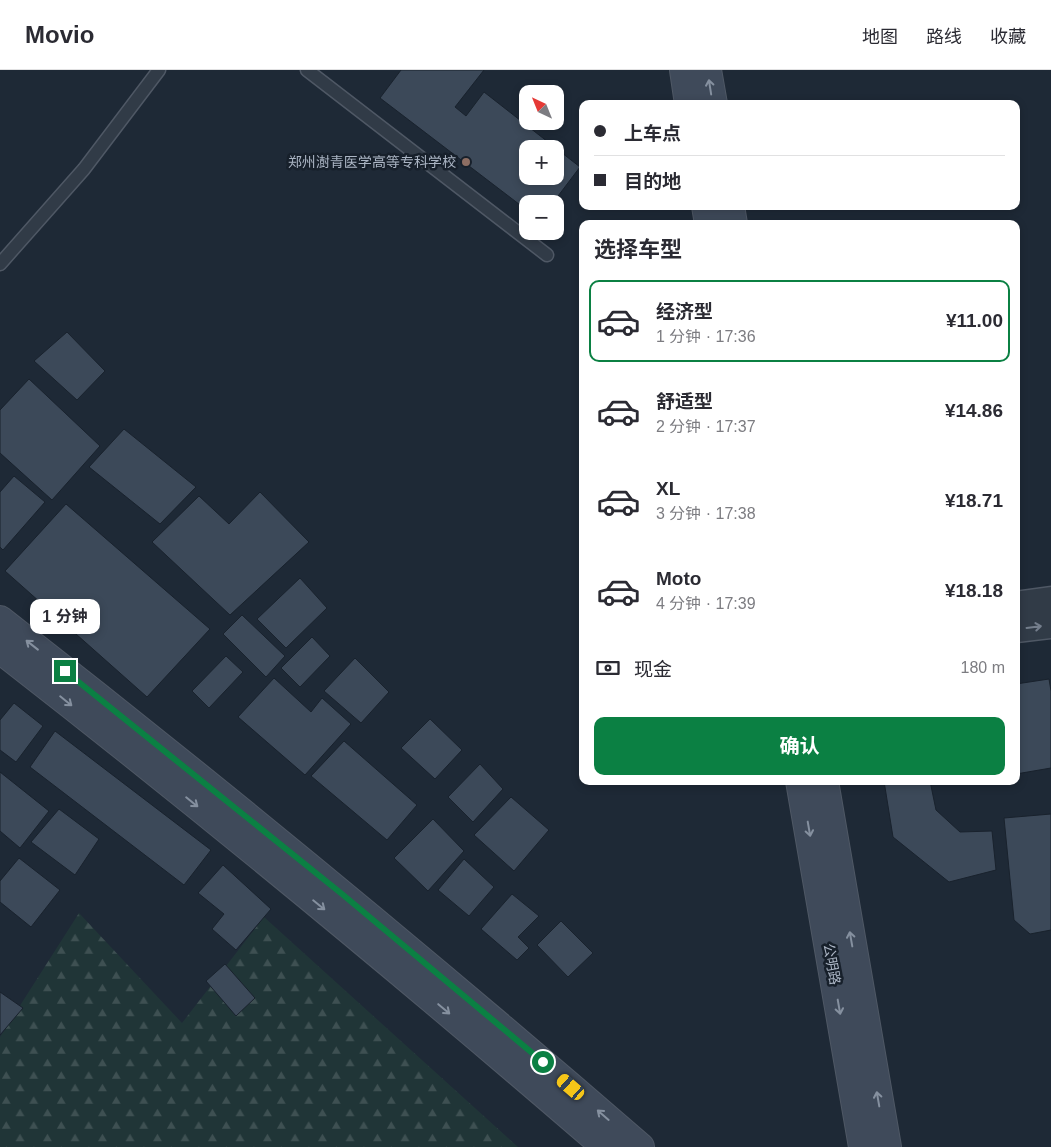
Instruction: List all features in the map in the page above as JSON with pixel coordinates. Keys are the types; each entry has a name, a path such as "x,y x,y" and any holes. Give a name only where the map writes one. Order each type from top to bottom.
{"street":[{"path":"684,70 689,100"},
{"path":"707,70 712,100"},
{"path":"1020,604 1051,600"},
{"path":"0,620 342,894 529,1050 640,1147"},
{"path":"1020,629 1051,625"},
{"path":"0,649 335,918 606,1147"},
{"name":"公明路","path":"801,785 863,1147"},
{"name":"公明路","path":"825,785 887,1147"}],"lane":[{"path":"0,264 84,169 159,70"},
{"path":"307,70 547,255"}],"green space":[{"path":"79,913 182,1023 264,917 518,1147 0,1147 0,1037"}],"building":[{"path":"401,70 484,70 455,107 466,116 484,92 519,119 519,130 533,130 545,140 519,140 519,185 564,185 564,154 579,166 559,195 519,195 519,204 380,98"},
{"path":"67,332 105,371 77,400 34,361"},
{"path":"29,379 100,446 52,500 0,453 0,410"},
{"path":"124,429 196,487 160,524 89,467"},
{"path":"14,476 45,502 3,550 0,547 0,492"},
{"path":"260,492 309,542 230,615 152,542 199,496 229,524"},
{"path":"66,504 210,629 147,697 5,571"},
{"path":"300,578 327,608 286,648 257,619"},
{"path":"242,615 285,656 266,677 223,634"},
{"path":"312,637 330,656 300,687 281,668"},
{"path":"226,656 243,672 209,708 192,691"},
{"path":"355,658 389,692 361,723 324,691"},
{"path":"274,678 311,712 322,698 351,724 305,775 238,717"},
{"path":"1049,679 1051,691 1051,768 1020,773 1020,683"},
{"path":"14,703 43,726 16,762 0,750 0,720"},
{"path":"430,719 462,750 435,779 401,748"},
{"path":"55,731 211,850 184,885 30,767"},
{"path":"344,741 417,805 387,840 311,776"},
{"path":"480,764 503,789 473,822 448,797"},
{"path":"0,772 49,811 20,848 0,831"},
{"path":"885,785 931,785 936,810 960,832 992,831 996,870 949,882 893,837"},
{"path":"511,797 549,830 514,871 474,835"},
{"path":"59,809 99,839 75,875 31,842"},
{"path":"1051,814 1051,930 1030,934 1014,920 1004,818"},
{"path":"433,819 464,851 428,891 394,858"},
{"path":"19,858 60,890 31,927 0,902 0,881"},
{"path":"464,859 494,887 469,916 438,890"},
{"path":"223,865 271,909 236,950 212,929 224,914 198,893"},
{"path":"512,894 539,916 518,937 529,948 517,960 481,929"},
{"path":"561,921 593,953 568,977 537,945"},
{"path":"225,964 255,998 236,1016 206,981"},
{"path":"0,992 23,1008 0,1035"}],"place":[{"name":"郑州澍青医学高等专科学校","path":"466,162"}],"route":[{"path":"65,671 342,894 543,1062"}]}
